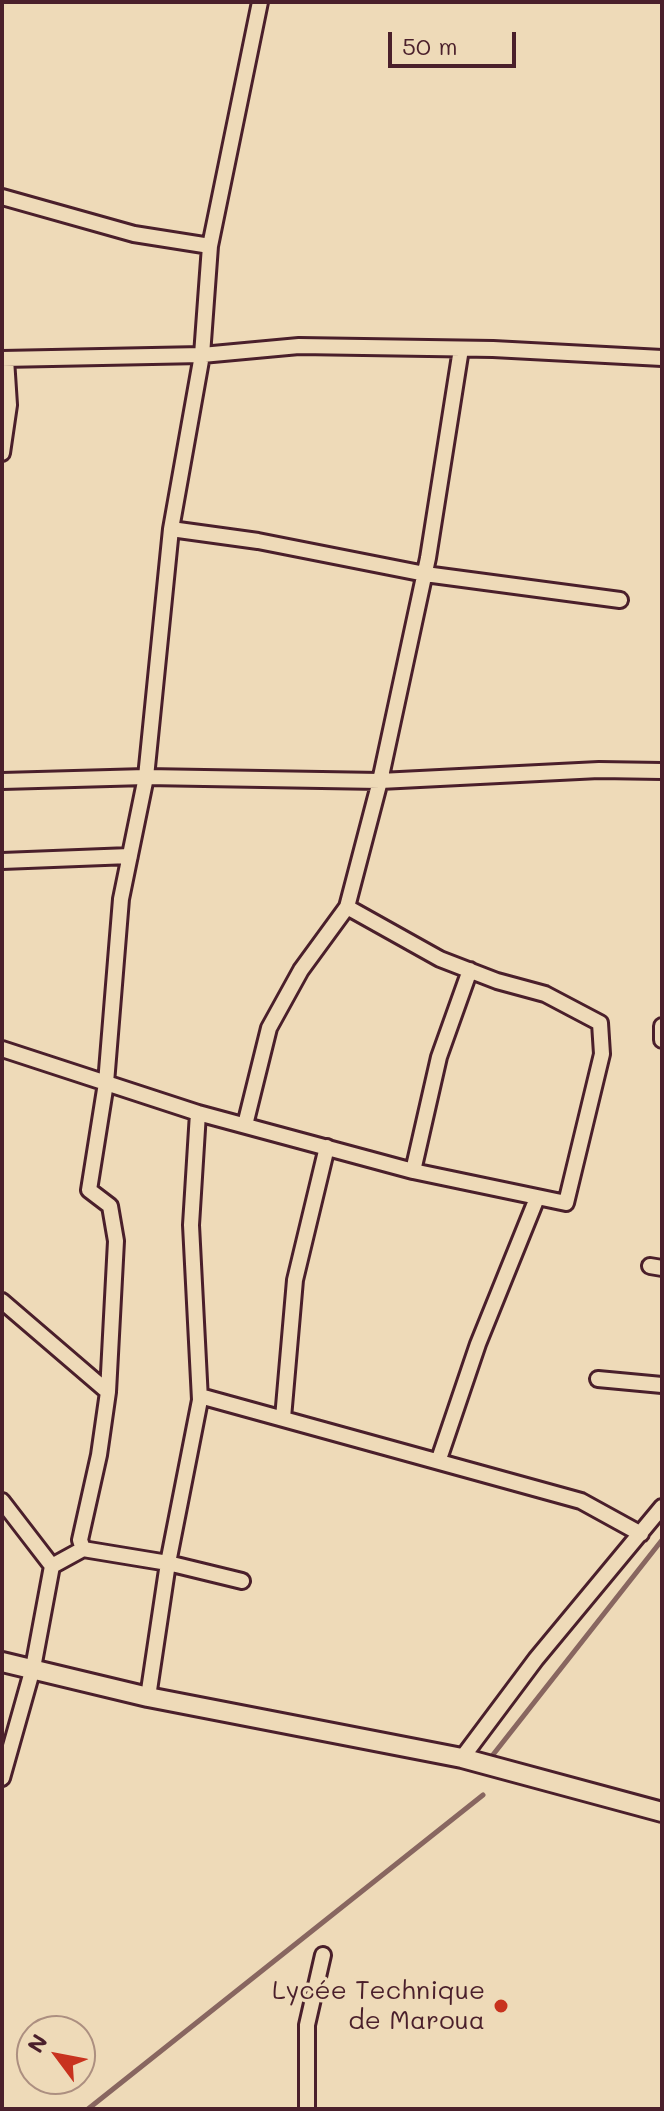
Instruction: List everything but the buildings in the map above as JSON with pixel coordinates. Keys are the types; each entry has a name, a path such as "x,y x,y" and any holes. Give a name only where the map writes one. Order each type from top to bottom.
{"street":[{"path":"83,1549 80,1540 99,1455 108,1392 116,1241 110,1206 89,1190 106,1083 121,899 146,777 171,529 202,355 210,246 260,2"},
{"path":"2,197 119,230 210,246"},
{"path":"2,453 9,405 4,359 202,355 299,346 662,358"},
{"path":"245,1125 269,1028 301,970 347,907 380,781 425,574 461,349"},
{"path":"171,529 258,541 425,574 620,600"},
{"path":"2,781 146,777 380,781 599,770 662,771"},
{"path":"2,861 130,856"},
{"path":"2,1049 198,1113 413,1171 566,1203 599,1068 602,1027 583,1011 545,994 440,959 347,907"},
{"path":"413,1171 439,1057 470,970"},
{"path":"662,1026 662,1040"},
{"path":"148,1697 168,1563 200,1396 191,1225 198,1113"},
{"path":"283,1418 295,1280 327,1147"},
{"path":"439,1459 478,1344 537,1198"},
{"path":"2,1301 108,1392"},
{"path":"598,1379 662,1385"},
{"path":"200,1396 439,1459 581,1501 641,1534"},
{"path":"2,1501 52,1566 33,1668 2,1778"},
{"path":"462,1758 536,1659 662,1507"},
{"path":"52,1566 83,1549 168,1563 242,1581"},
{"path":"2,1662 148,1697 462,1758 662,1812"},
{"path":"307,2109 307,2025 323,1955"}],"waterway":[{"path":"492,1756 662,1540"},
{"path":"88,2109 483,1795"}],"place":[{"name":"Lycée Technique de Maroua","path":"501,2006"}]}
